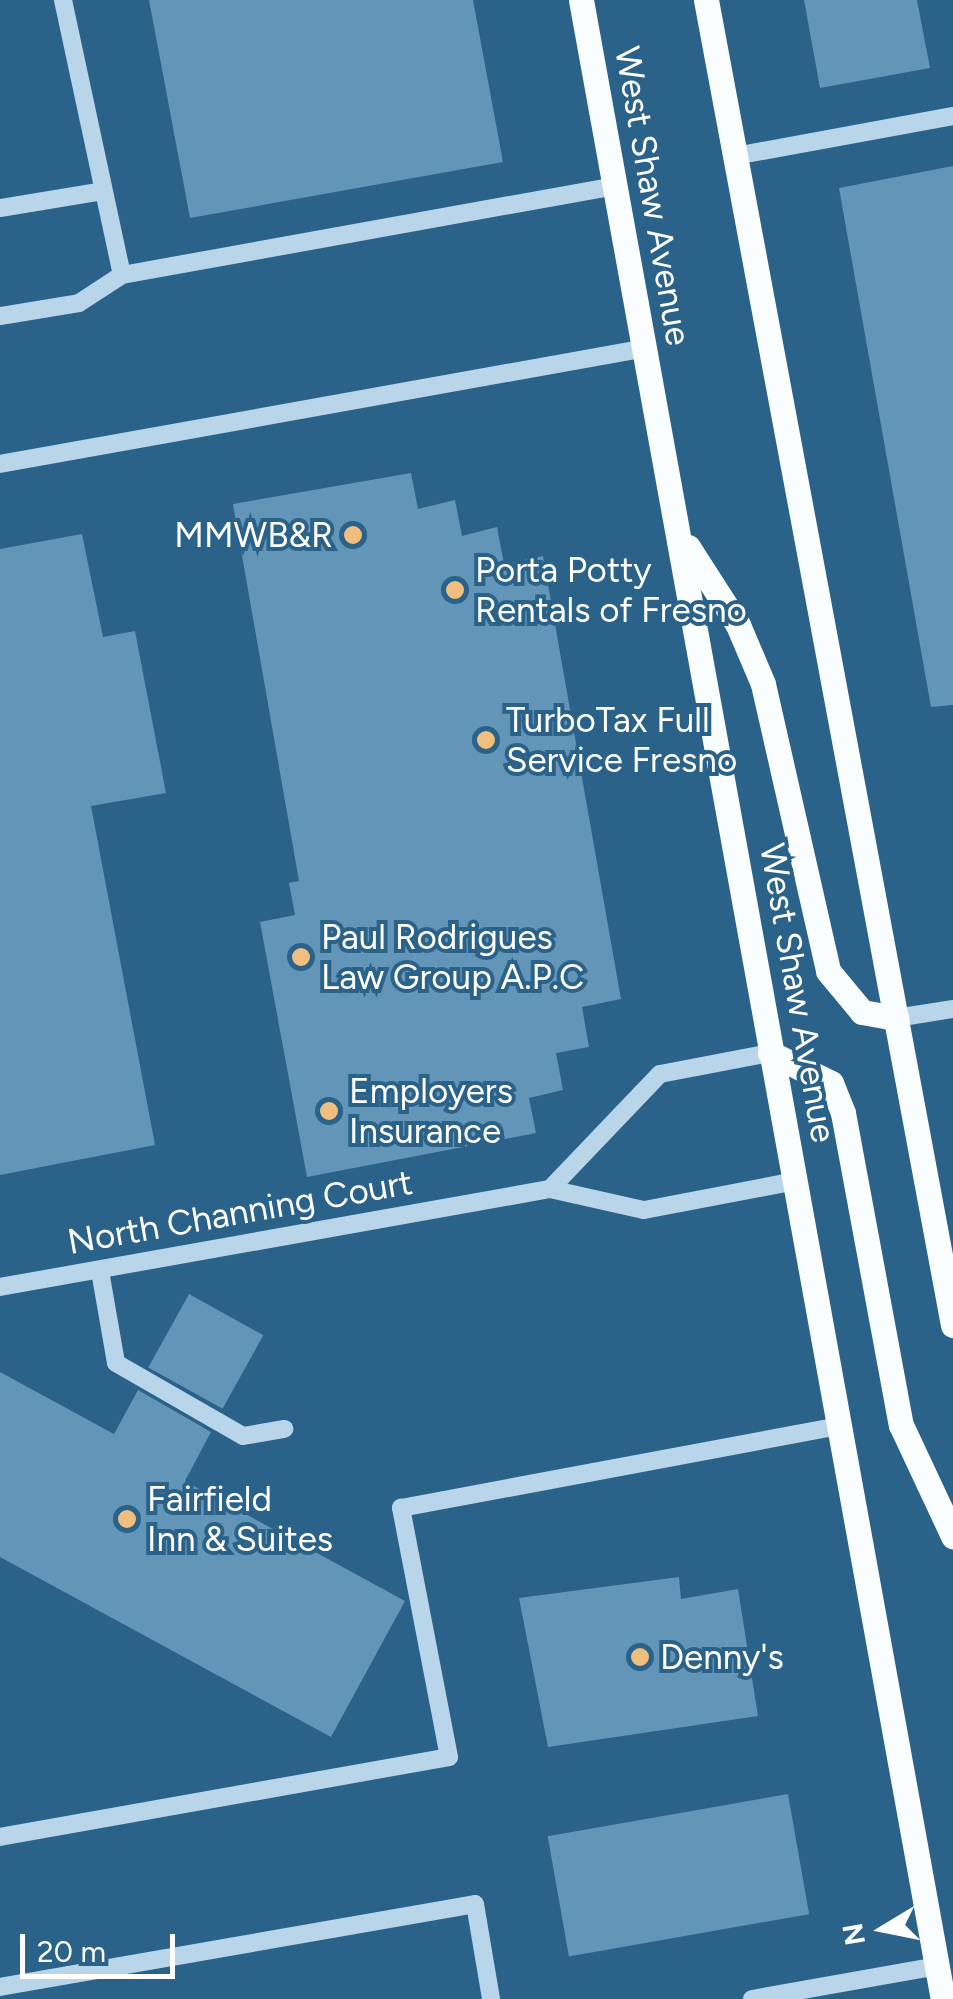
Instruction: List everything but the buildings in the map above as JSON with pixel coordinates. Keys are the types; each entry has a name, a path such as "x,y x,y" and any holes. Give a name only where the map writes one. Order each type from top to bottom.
{"main road":[{"name":"West Shaw Avenue","path":"581,0 943,1999"},
{"path":"706,0 953,1325"},
{"path":"680,534 738,626 762,684 828,970 862,1012 896,1018"},
{"path":"770,1052 831,1083 844,1113 901,1426 953,1536"}],"street":[{"path":"63,0 122,275"},
{"path":"735,156 953,116"},
{"path":"0,316 80,303 122,275 615,186"},
{"path":"0,208 104,191"},
{"path":"0,464 646,348"},
{"path":"896,1018 953,1009"},
{"path":"550,1189 660,1074 770,1052"},
{"name":"North Channing Court","path":"0,1287 550,1189 644,1210 796,1181"},
{"path":"100,1271 116,1364 244,1436 284,1429"},
{"path":"0,1837 449,1757 401,1508 840,1426"},
{"path":"0,1986 474,1904 491,1999"},
{"path":"752,1999 794,1995 937,1966"}],"place":[{"name":"MMWB&R","path":"353,535"},
{"name":"Porta Potty Rentals of Fresno","path":"455,590"},
{"name":"TurboTax Full Service Fresno","path":"486,740"},
{"name":"Paul Rodrigues Law Group A.P.C","path":"301,957"},
{"name":"Employers Insurance","path":"329,1111"},
{"name":"Fairfield Inn & Suites","path":"127,1519"},
{"name":"Denny's","path":"640,1657"}]}
